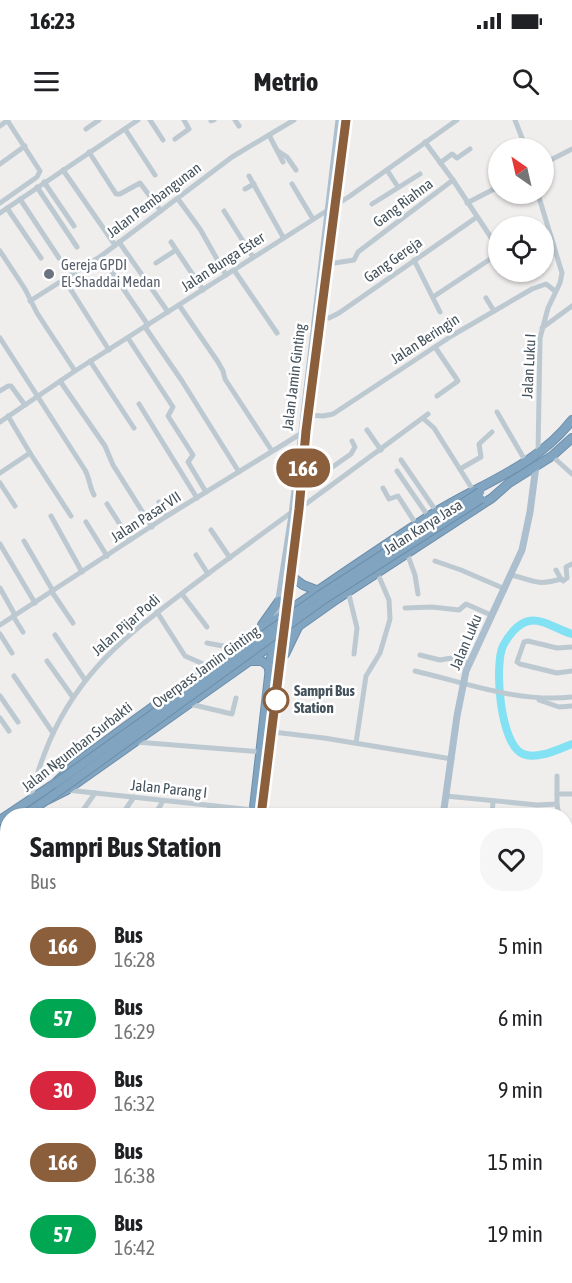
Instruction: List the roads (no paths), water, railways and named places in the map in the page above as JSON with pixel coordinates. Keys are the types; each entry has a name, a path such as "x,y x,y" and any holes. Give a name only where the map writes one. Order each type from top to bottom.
{"highway":[{"path":"526,462 551,444 572,420"},
{"name":"Jalan Karya Jasa","path":"284,635 492,498 512,481 552,456 572,438"},
{"name":"Overpass Jamin Ginting","path":"46,800 323,600 496,480 526,462"},
{"name":"Overpass Jamin Ginting","path":"55,784 320,595 478,494 512,481"},
{"name":"Jalan Karya Jasa","path":"287,611 436,511 478,494"},
{"path":"291,576 303,585 316,590"},
{"path":"326,583 329,592 337,598"},
{"path":"255,633 279,601"},
{"name":"Jalan Ngumban Surbakti","path":"17,808 55,784 76,763 287,611"},
{"name":"Jalan Jamin Ginting","path":"262,808 287,611"},
{"name":"Jalan Jamin Ginting","path":"254,808 276,618"},
{"path":"280,667 293,634 300,623"},
{"name":"Jalan Ngumban Surbakti","path":"34,808 67,790 284,635"},
{"path":"243,642 250,648 253,657"},
{"path":"246,662 258,660 264,662 270,677"}],"main road":[{"name":"Jalan Jamin Ginting","path":"287,611 303,433 339,120"},
{"name":"Jalan Jamin Ginting","path":"276,618 302,489 303,433 308,415 346,120"},
{"name":"Jalan Luku","path":"444,808 457,716 468,663 505,589 526,534 536,466"},
{"path":"512,481 527,477 534,484"}],"street":[{"path":"0,126 7,120 38,166 39,174 0,203"},
{"path":"86,129 99,120"},
{"path":"0,213 138,120"},
{"path":"150,120 163,140"},
{"path":"175,139 189,129 184,120"},
{"path":"235,120 239,126"},
{"name":"Jalan Pembangunan","path":"30,301 100,256 212,171 294,120"},
{"name":"Jalan Bunga Ester","path":"0,422 90,361 283,237 336,206 457,120"},
{"path":"515,120 522,138"},
{"path":"125,129 155,175"},
{"path":"269,135 283,162"},
{"name":"Gang Riahna","path":"328,264 354,260 358,252 453,180 425,142"},
{"path":"0,164 25,146"},
{"path":"440,163 452,154 457,158 470,149"},
{"path":"554,158 572,149"},
{"path":"278,151 287,157 296,170"},
{"path":"89,152 116,194 140,183 161,211"},
{"path":"63,170 168,312"},
{"path":"387,170 398,187"},
{"path":"372,204 420,174"},
{"path":"249,176 283,237"},
{"path":"453,180 488,233"},
{"path":"44,183 74,226"},
{"path":"245,189 254,184"},
{"path":"292,184 313,219"},
{"path":"37,187 77,247"},
{"path":"467,203 488,192"},
{"path":"20,199 60,258"},
{"path":"178,199 200,229 226,274"},
{"path":"7,208 41,258"},
{"path":"224,211 253,257"},
{"name":"Gang Gereja","path":"321,317 331,317 339,313 477,217"},
{"path":"171,242 203,290"},
{"path":"156,263 176,250"},
{"path":"0,251 75,371"},
{"name":"Jalan Luku I","path":"538,454 539,350 542,328 562,273 554,251"},
{"path":"100,256 147,326 238,472"},
{"path":"414,260 440,312"},
{"path":"433,297 488,261"},
{"path":"234,270 277,333"},
{"path":"64,279 109,350"},
{"name":"Jalan Beringin","path":"308,415 330,416 435,347 542,285 548,285 555,291"},
{"path":"486,298 494,311"},
{"path":"179,305 218,362 225,380 272,451"},
{"path":"542,328 572,306"},
{"path":"0,338 85,470 94,495"},
{"path":"128,338 173,407 168,416 193,455 188,462 206,492"},
{"path":"435,347 458,381 437,396"},
{"path":"90,361 134,428"},
{"path":"60,381 105,446 113,465 152,527"},
{"path":"0,391 11,386 25,405"},
{"path":"139,404 196,498"},
{"path":"344,407 348,414"},
{"path":"497,412 526,462"},
{"path":"8,416 71,516"},
{"name":"Jalan Pijar Podi","path":"31,800 36,778 53,733 72,696 113,648 157,612 426,417 460,469"},
{"path":"367,430 381,450"},
{"path":"478,494 460,469 481,457 479,444 492,432"},
{"name":"Jalan Pasar VII","path":"0,625 167,516 303,433"},
{"path":"538,440 551,444"},
{"path":"302,489 351,454 355,447 352,441"},
{"path":"0,473 30,453"},
{"path":"552,456 572,474"},
{"path":"401,460 436,511"},
{"path":"397,471 428,516"},
{"path":"0,483 15,506"},
{"path":"383,488 388,499 398,496 416,524"},
{"path":"159,502 167,516"},
{"path":"107,504 130,540"},
{"path":"51,516 82,572"},
{"path":"86,522 107,556"},
{"path":"211,530 230,558"},
{"path":"24,541 52,591 73,622"},
{"path":"0,544 35,603"},
{"path":"407,553 416,575 418,594"},
{"path":"196,555 208,574"},
{"path":"435,561 505,589"},
{"path":"511,575 544,584 561,579 563,581 567,578 566,567 572,564"},
{"path":"556,570 561,579"},
{"path":"356,743 366,676 380,653 390,619 389,600 377,572"},
{"path":"0,588 23,632"},
{"path":"348,591 357,628 354,654"},
{"path":"182,594 207,627"},
{"path":"405,608 432,607 459,610 466,604 491,615"},
{"path":"157,612 184,656 208,666"},
{"path":"0,634 12,653"},
{"path":"55,635 85,680"},
{"path":"572,647 557,648 524,642 518,662 557,673 572,671"},
{"path":"207,643 234,648"},
{"path":"420,654 440,660 452,658 468,663"},
{"path":"47,661 72,696"},
{"path":"415,670 464,684 538,699 560,707 572,706"},
{"path":"14,676 53,733"},
{"path":"0,696 18,722"},
{"path":"538,699 572,697"},
{"path":"190,704 231,714 236,698"},
{"path":"560,699 560,707"},
{"path":"0,718 9,731"},
{"path":"273,732 452,759"},
{"path":"136,742 261,753"},
{"path":"557,776 558,808"},
{"path":"81,780 81,792"},
{"name":"Jalan Parang I","path":"67,790 222,808"},
{"path":"85,808 95,793"},
{"path":"557,794 572,794"},
{"path":"446,796 537,805 557,804"},
{"path":"126,808 134,797"},
{"path":"159,808 163,801"},
{"path":"493,801 493,808"}],"waterway":[{"path":"572,634 539,621 525,622 514,630 505,642 500,656 499,670 504,721 515,748 523,754 535,756 572,744"}],"place":[{"name":"Gereja GPDI El-Shaddai Medan","path":"49,274"},
{"name":"Sampri Bus Station","path":"276,700"}]}
